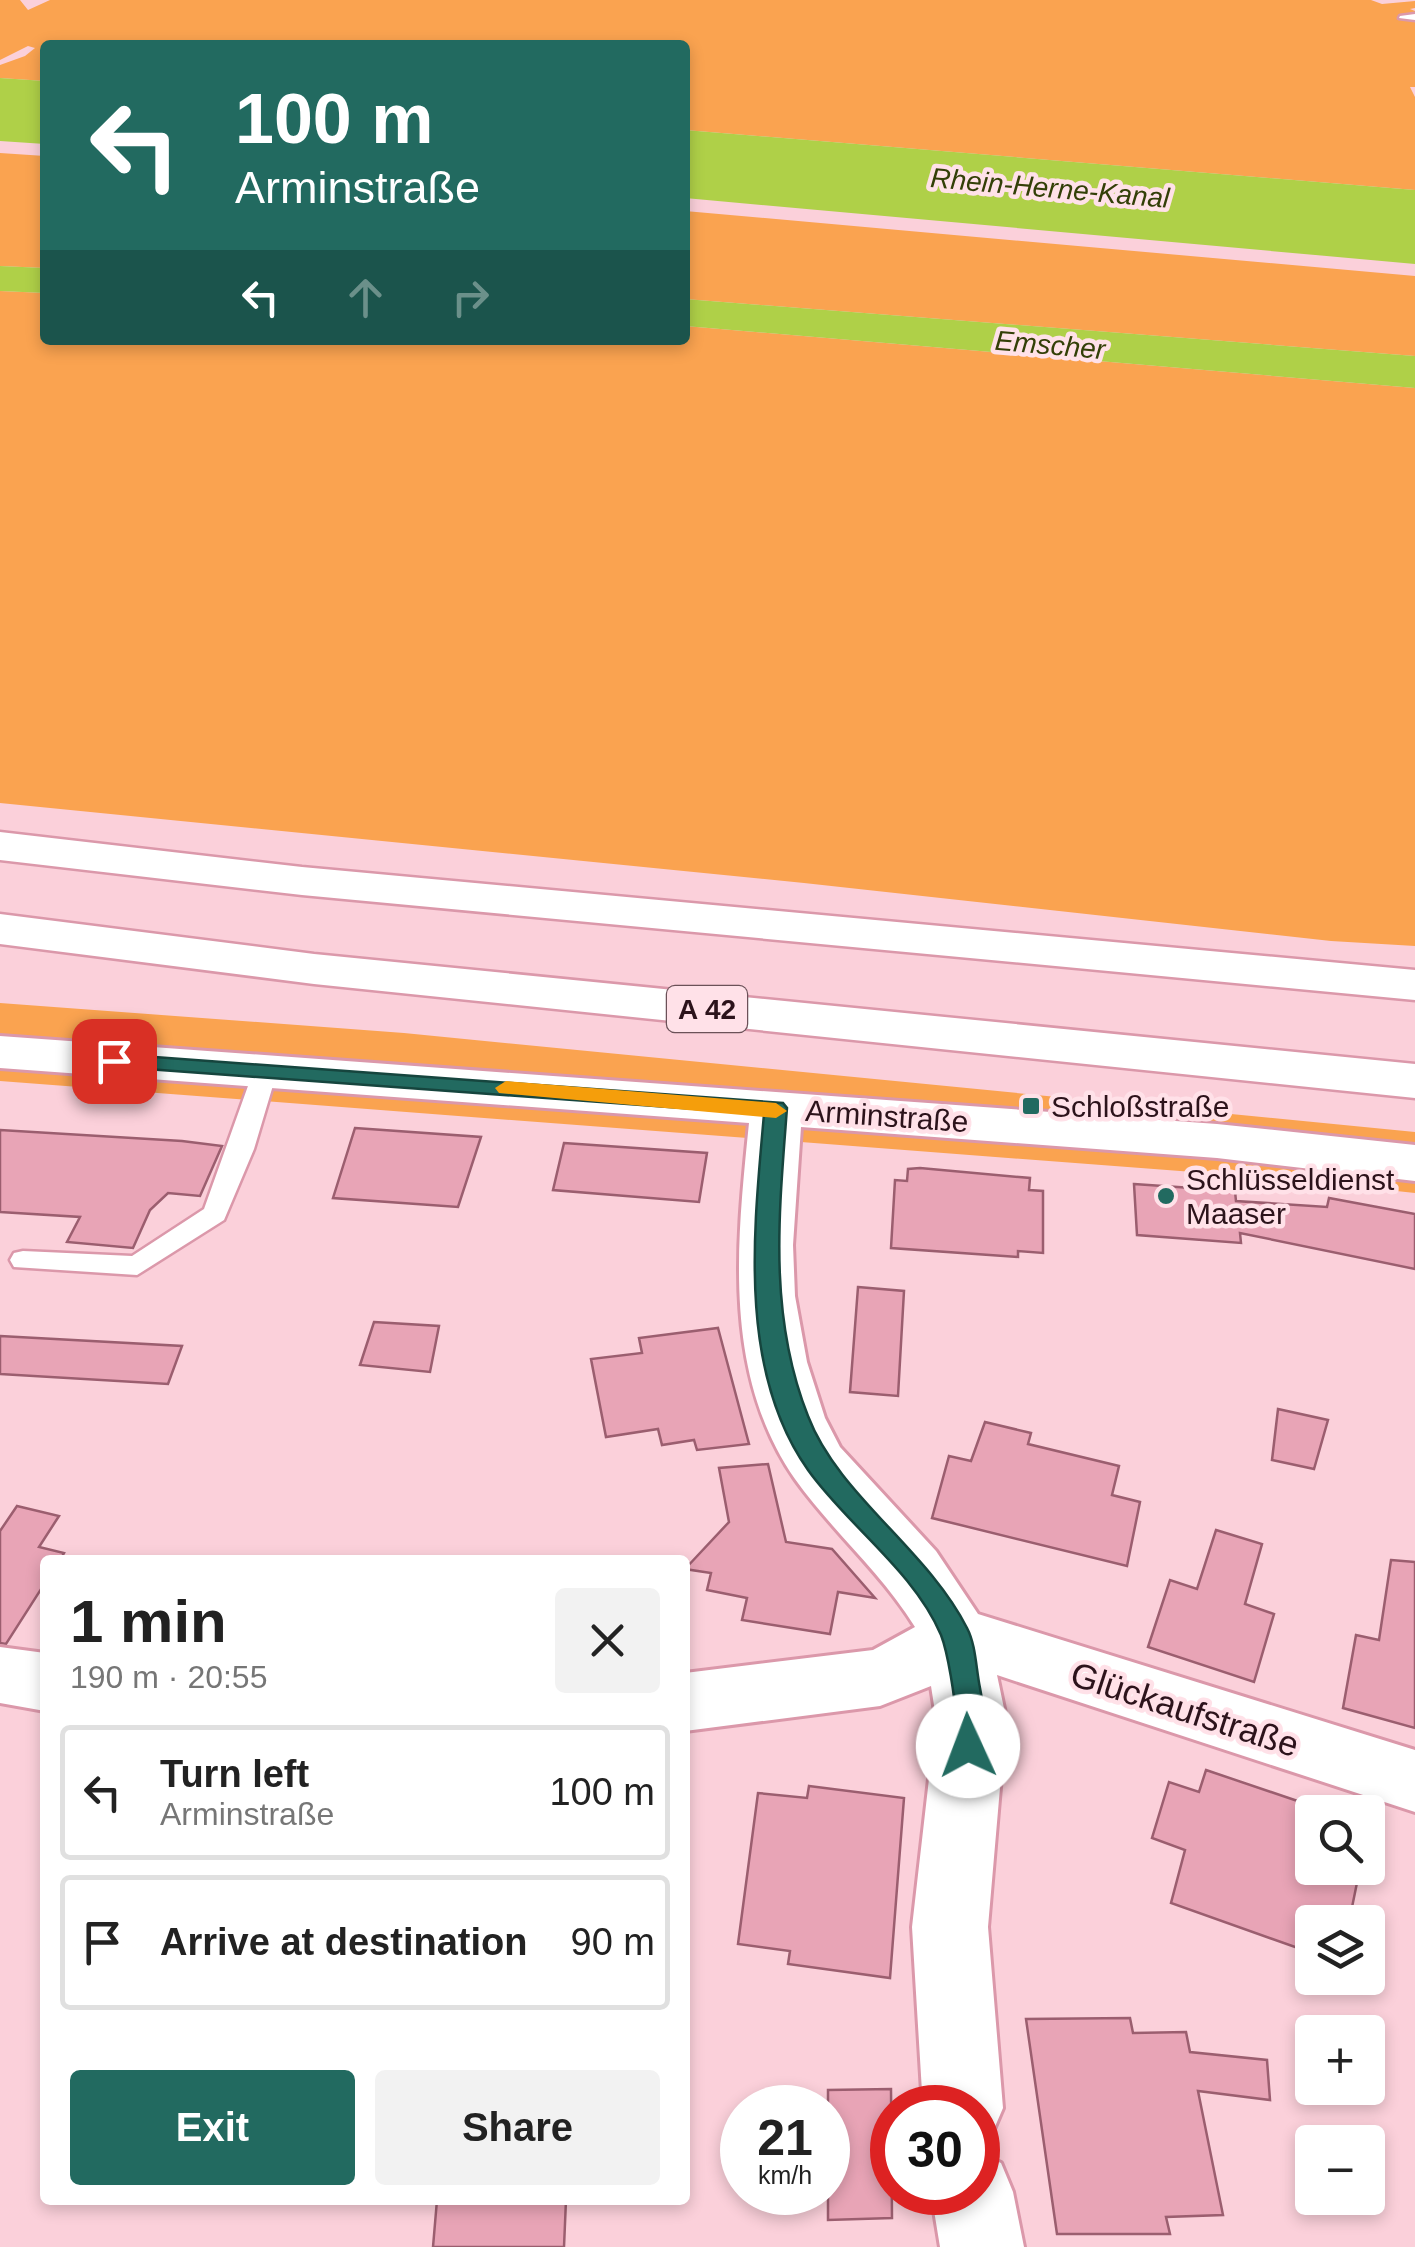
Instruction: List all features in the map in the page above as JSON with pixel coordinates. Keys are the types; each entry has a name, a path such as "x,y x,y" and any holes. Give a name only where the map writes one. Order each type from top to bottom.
{"highway":[{"path":"0,846 322,882 1415,985"},
{"name":"A 42","path":"0,930 314,969 1415,1081"}],"street":[{"name":"Arminstraße","path":"0,1052 1297,1147 1415,1163"},
{"path":"776,1108 764,1246 766,1296 777,1362 795,1418 817,1462 913,1569 955,1634 971,1718 950,1927 961,2085"},
{"path":"690,1701 880,1678 922,1659 955,1634"},
{"name":"Glückaufstraße","path":"955,1634 1415,1782"},
{"path":"0,1675 40,1681"},
{"path":"976,2215 982,2247"}],"lane":[{"path":"23,1260 137,1266 215,1214 265,1072"}],"shaded area":[{"path":"0,0 20,0 28,10 50,0 1371,0 1382,4 1415,1 1415,8 1410,9 1415,11 1415,87 1410,87 1415,97 1415,190 690,130 690,40 40,40 40,81 0,78 0,65 35,48 28,46 0,60"},
{"path":"0,153 40,156 40,268 0,266"},
{"path":"690,211 1415,276 1415,356 690,299"},
{"path":"0,291 40,293 40,345 690,345 690,326 1415,388 1415,946 1331,941 804,883 0,803"},
{"path":"0,1003 404,1033 1415,1132 1415,1193 1285,1179 0,1081"}],"water":[{"path":"0,78 40,81 40,144 0,141"},
{"name":"Rhein-Herne-Kanal","path":"690,130 1415,190 1415,264 690,198"},
{"path":"0,266 40,268 40,293 0,291"},
{"name":"Emscher","path":"690,299 1415,356 1415,388 690,326"}],"building":[{"path":"355,1128 481,1137 458,1207 333,1198"},
{"path":"0,1130 222,1146 200,1196 168,1193 150,1210 133,1248 67,1242 80,1217 0,1212"},
{"path":"564,1143 707,1153 699,1202 553,1190"},
{"path":"908,1169 1030,1178 1029,1190 1043,1191 1043,1253 1018,1251 1018,1257 891,1248 895,1180 907,1181"},
{"path":"1134,1184 1235,1191 1236,1201 1327,1207 1329,1198 1415,1214 1415,1269 1240,1233 1241,1243 1137,1235"},
{"path":"858,1287 904,1291 898,1396 850,1392"},
{"path":"374,1322 439,1326 430,1372 360,1365"},
{"path":"718,1328 749,1444 697,1450 694,1440 662,1445 658,1429 606,1437 591,1359 642,1353 639,1338"},
{"path":"0,1336 182,1346 168,1384 0,1374"},
{"path":"1278,1409 1328,1420 1314,1469 1272,1460"},
{"path":"985,1422 1031,1433 1028,1444 1119,1466 1112,1495 1140,1502 1127,1566 932,1518 949,1456 971,1461"},
{"path":"768,1464 786,1542 832,1549 875,1598 838,1592 830,1634 742,1620 747,1598 707,1590 711,1573 690,1570 690,1564 729,1522 719,1468"},
{"path":"17,1506 59,1516 39,1547 64,1553 40,1555 40,1591 6,1644 0,1643 0,1531"},
{"path":"1216,1530 1262,1544 1245,1604 1274,1614 1254,1682 1148,1647 1170,1580 1197,1589"},
{"path":"1391,1560 1415,1562 1415,1728 1343,1708 1356,1635 1379,1640"},
{"path":"1206,1770 1295,1800 1295,1885 1357,1885 1352,1905 1295,1905 1295,1947 1171,1903 1185,1850 1152,1838 1169,1782 1199,1792"},
{"path":"809,1786 904,1798 890,1978 788,1964 790,1951 738,1944 758,1793 807,1798"},
{"path":"1130,2018 1133,2033 1186,2032 1190,2052 1267,2060 1270,2100 1198,2091 1223,2215 1166,2217 1170,2234 1057,2234 1026,2019"},
{"path":"870,2089 870,2215 892,2218 828,2220 828,2215 850,2215 850,2090"},
{"path":"437,2205 566,2205 564,2247 433,2247"}],"slow traffic":[{"path":"506,1088 776,1111"}],"place":[{"name":"Schloßstraße","path":"1031,1106"},
{"name":"Schlüsseldienst Maaser","path":"1166,1196"}],"route":[{"path":"114,1061 776,1108 764,1246 766,1296 777,1362 803,1438 817,1462 913,1569 955,1634 971,1718 968,1746"}]}
